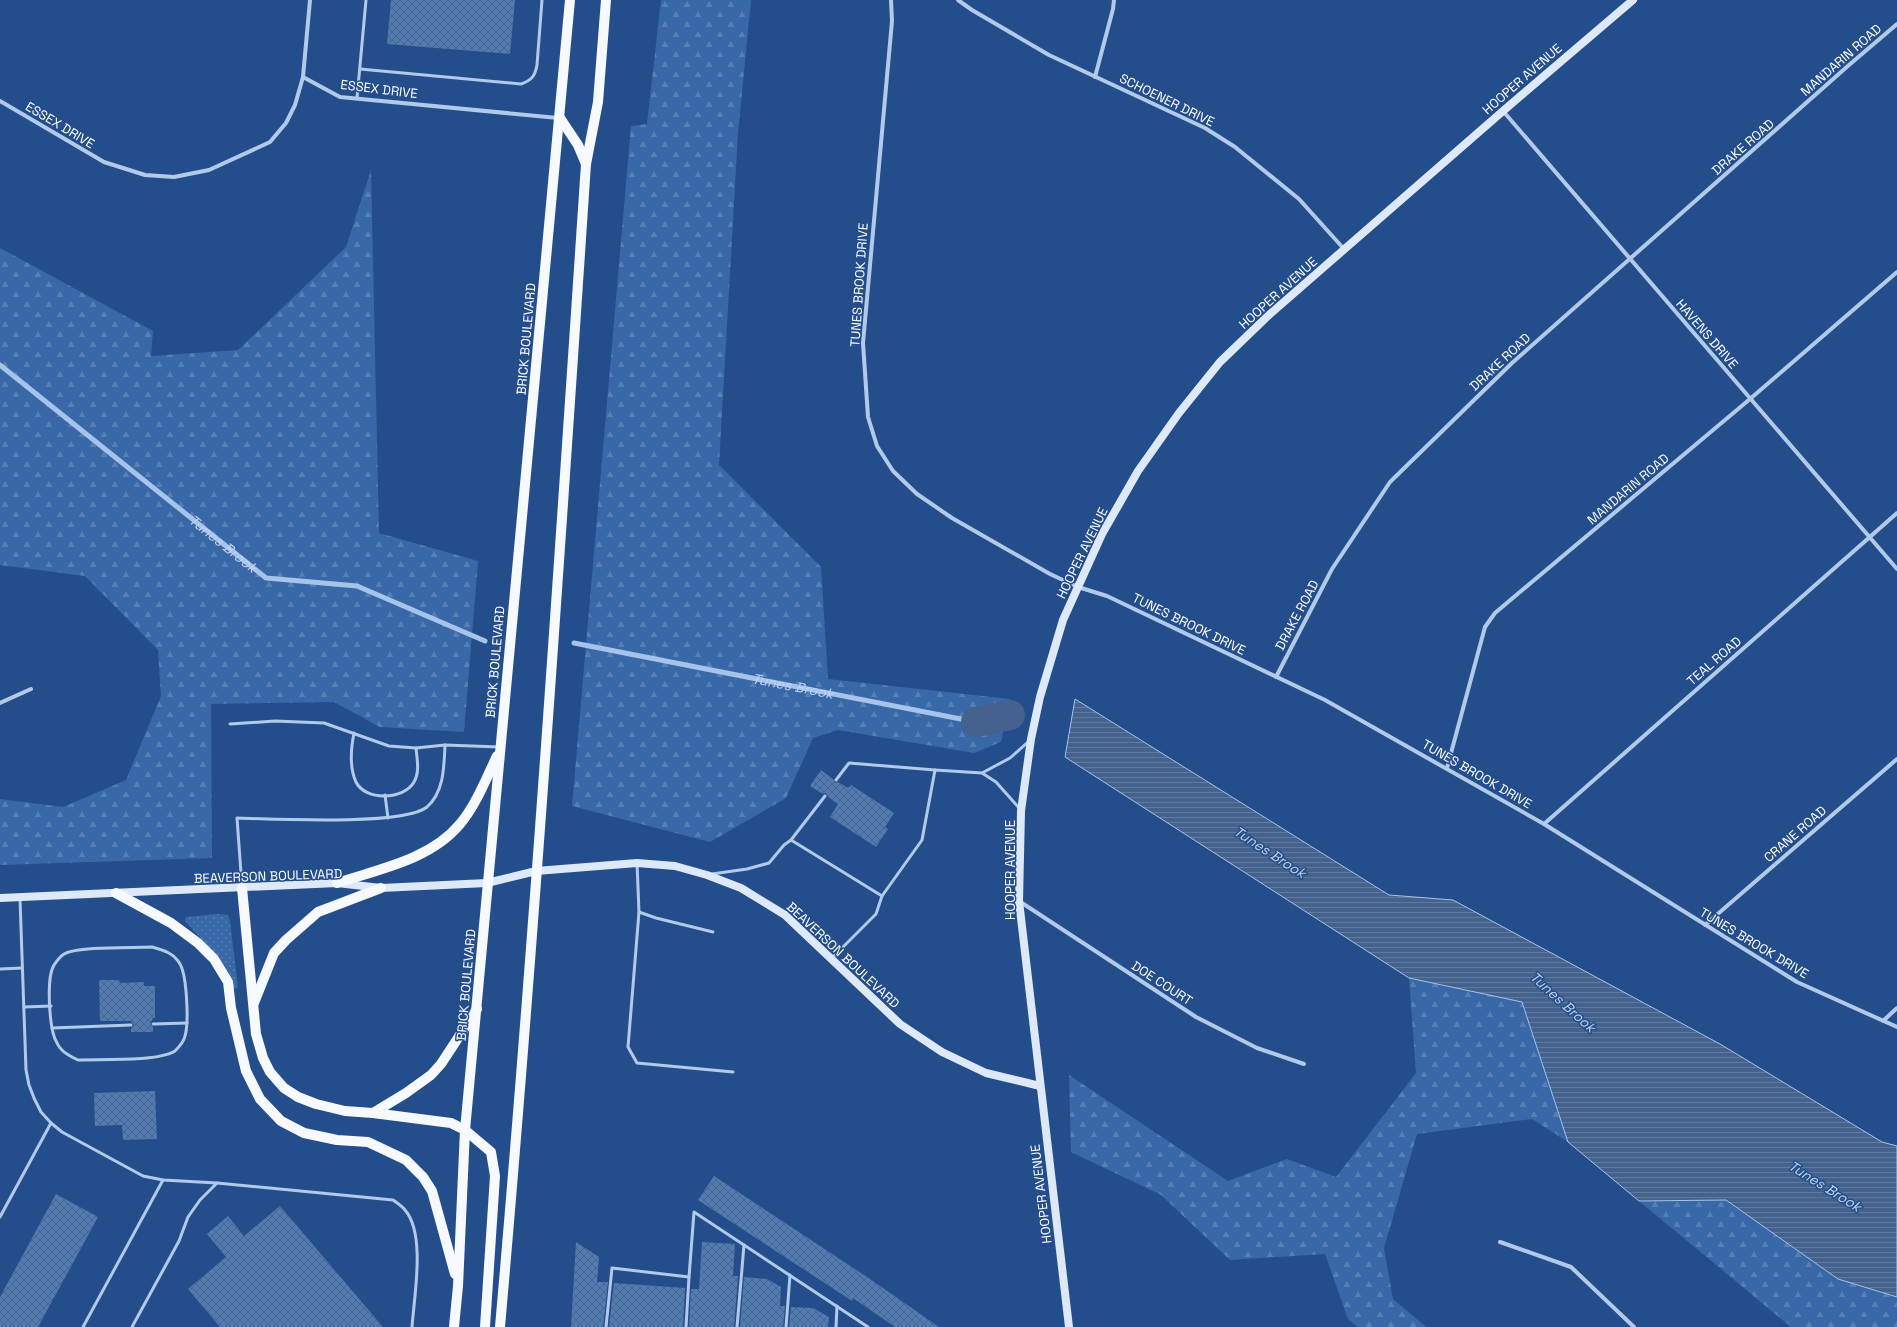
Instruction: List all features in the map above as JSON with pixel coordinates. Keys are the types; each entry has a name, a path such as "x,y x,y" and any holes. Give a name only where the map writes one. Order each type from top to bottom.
{"main road":[{"name":"BRICK BOULEVARD","path":"454,1327 458,1286 465,1130 478,1007 487,883 570,0"},
{"path":"500,1327 521,1092 536,871 552,672 586,164 598,102 606,0"},
{"name":"HOOPER AVENUE","path":"1069,1327 1019,901 1021,811 1031,739 1040,697 1049,667 1064,620 1078,587 1102,534 1138,471 1179,413 1220,362 1270,314 1344,249 1633,0"},
{"path":"560,118 578,145 586,164"},
{"path":"337,883 418,856 440,842 460,824 478,795 500,748"},
{"name":"BEAVERSON BOULEVARD","path":"0,898 337,883 381,888 487,883 536,871 637,863 675,866 706,875 741,888 785,915 830,960 900,1024 942,1052 986,1073 1040,1086"},
{"path":"242,888 243,912 256,1034 263,1058 270,1072 284,1088 298,1098 345,1111 372,1112 451,1123 465,1130 490,1152 495,1176 485,1327"},
{"path":"254,1005 274,953 286,940 318,912 381,888"},
{"path":"116,893 171,923 198,943 214,959 228,982 231,1008 246,1071 260,1099 281,1121 304,1133 337,1140 368,1142 406,1160 422,1177 432,1191 458,1286"},
{"path":"372,1112 406,1093 431,1075 441,1064 478,1007"}],"street":[{"path":"303,77 310,0"},
{"name":"TUNES BROOK DRIVE","path":"891,0 892,21 863,343 868,417 877,446 893,471 916,494 952,518 1050,574 1078,587 1107,596 1325,700 1544,824 1797,982 1897,1027"},
{"name":"SCHOENER DRIVE","path":"958,0 972,10 1049,55 1205,128 1235,147 1299,199 1344,249"},
{"path":"1095,77 1114,0"},
{"name":"MANDARIN ROAD","path":"1798,111 1897,24"},
{"name":"ESSEX DRIVE","path":"0,101 104,162 145,175 174,177 209,170 270,142 286,123 295,105 303,77 340,96 560,118"},
{"name":"HAVENS DRIVE","path":"1503,111 1897,569"},
{"name":"DRAKE ROAD","path":"1276,677 1332,569 1390,482 1512,363 1798,111"},
{"name":"MANDARIN ROAD","path":"1447,768 1485,627 1495,613 1750,399 1897,272"},
{"name":"TEAL ROAD","path":"1544,824 1897,513"},
{"path":"0,703 31,689"},
{"name":"CRANE ROAD","path":"1705,925 1897,759"},
{"name":"DOE COURT","path":"1019,901 1196,1017 1257,1048 1304,1064"},
{"path":"1883,1021 1897,1008"},
{"path":"1500,1242 1571,1267 1634,1327"}],"lane":[{"path":"357,98 366,0"},
{"path":"360,69 521,84 530,81 535,75 537,65 542,0"},
{"path":"230,724 298,721 324,723 389,746 416,748 446,745 500,748"},
{"path":"354,733 352,761 353,775 356,783 363,791 374,795 397,794 408,790 415,782 418,770 416,748"},
{"path":"982,773 1010,758 1031,739"},
{"path":"242,888 237,818 388,818 404,816 426,808 437,796 442,782 446,745"},
{"path":"836,780 849,763 982,773 996,782 1021,811"},
{"path":"830,960 876,914 882,896 922,840 935,770"},
{"path":"385,795 388,818"},
{"path":"706,875 747,870 768,863 784,845 792,840 825,796"},
{"path":"792,840 882,896"},
{"path":"637,863 639,912 628,1027 628,1047 637,1063 733,1072"},
{"path":"20,897 26,1070 29,1086 41,1112 51,1123 62,1132 143,1176 162,1180 217,1183 393,1200 406,1210 414,1228 418,1250 412,1327"},
{"path":"639,912 656,918 713,932"},
{"path":"152,947 169,952 180,963 185,977 185,1038 176,1050 162,1057 78,1060 67,1054 57,1043 52,1028 51,1006 50,982 53,966 64,954 78,950 152,947"},
{"path":"0,969 22,968"},
{"path":"24,1007 51,1006"},
{"path":"153,1024 186,1023"},
{"path":"52,1028 131,1025"},
{"path":"0,1217 51,1123"},
{"path":"82,1327 162,1180"},
{"path":"132,1327 179,1241 188,1217 200,1200 217,1183"},
{"path":"686,1327 694,1212 868,1327"},
{"path":"737,1327 744,1245"},
{"path":"606,1327 612,1268 689,1277"},
{"path":"786,1327 790,1275"},
{"path":"836,1327 837,1306"}],"green space":[{"path":"661,0 751,0 738,133 719,465 821,567 828,679 1010,699 1001,742 974,753 838,730 813,738 786,798 710,842 572,806 631,126 647,124"},
{"path":"371,170 379,533 478,561 464,732 380,727 334,702 211,704 212,858 0,865 0,799 63,807 126,780 161,696 158,650 85,576 0,565 0,248 153,331 151,356 238,350 346,247"},
{"path":"217,914 228,915 230,921 238,988 232,989 217,956 185,921 186,917"},
{"path":"1409,978 1522,1002 1568,1142 1532,1119 1417,1134 1384,1248 1393,1299 1426,1327 1358,1327 1348,1319 1325,1254 1230,1260 1161,1195 1071,1152 1069,1075 1228,1181 1287,1159 1336,1177 1416,1073"},
{"path":"1726,1200 1838,1279 1897,1297 1897,1327 1791,1327 1639,1201"}],"water":[{"path":"1075,699 1389,895 1453,900 1720,1044 1882,1142 1897,1146 1897,1297 1838,1279 1726,1200 1639,1201 1568,1142 1522,1002 1409,978 1065,757"}],"building":[{"path":"391,0 515,0 510,54 387,44"},
{"path":"821,770 833,779 835,783 838,782 848,788 851,785 894,813 885,827 888,829 876,847 830,817 838,804 828,797 826,793 823,794 810,786"},
{"path":"99,980 118,980 121,983 144,982 144,986 155,986 155,1018 153,1018 150,1024 153,1027 153,1032 131,1032 131,1028 134,1025 131,1021 100,1021"},
{"path":"155,1091 157,1139 123,1140 122,1125 95,1126 94,1093"},
{"path":"714,1176 867,1277 939,1327 895,1327 853,1298 852,1301 698,1200"},
{"path":"56,1194 98,1217 38,1327 0,1327 0,1297"},
{"path":"280,1206 383,1327 220,1327 188,1289 226,1257 207,1234 228,1216 244,1236"},
{"path":"576,1242 599,1257 597,1282 608,1282 603,1327 571,1327"},
{"path":"702,1242 735,1244 733,1276 738,1276 734,1327 689,1327 691,1289 699,1289"},
{"path":"744,1277 767,1279 781,1287 780,1306 785,1306 783,1327 740,1327"},
{"path":"614,1283 685,1288 683,1327 609,1327"},
{"path":"791,1307 813,1308 829,1317 828,1327 789,1327"}],"waterway":[{"name":"Tunes Brook","path":"0,365 266,578 357,586 485,641"},
{"name":"Tunes Brook","path":"574,643 976,722"},
{"name":"Tunes Brook","path":"976,722 1010,715"}]}
